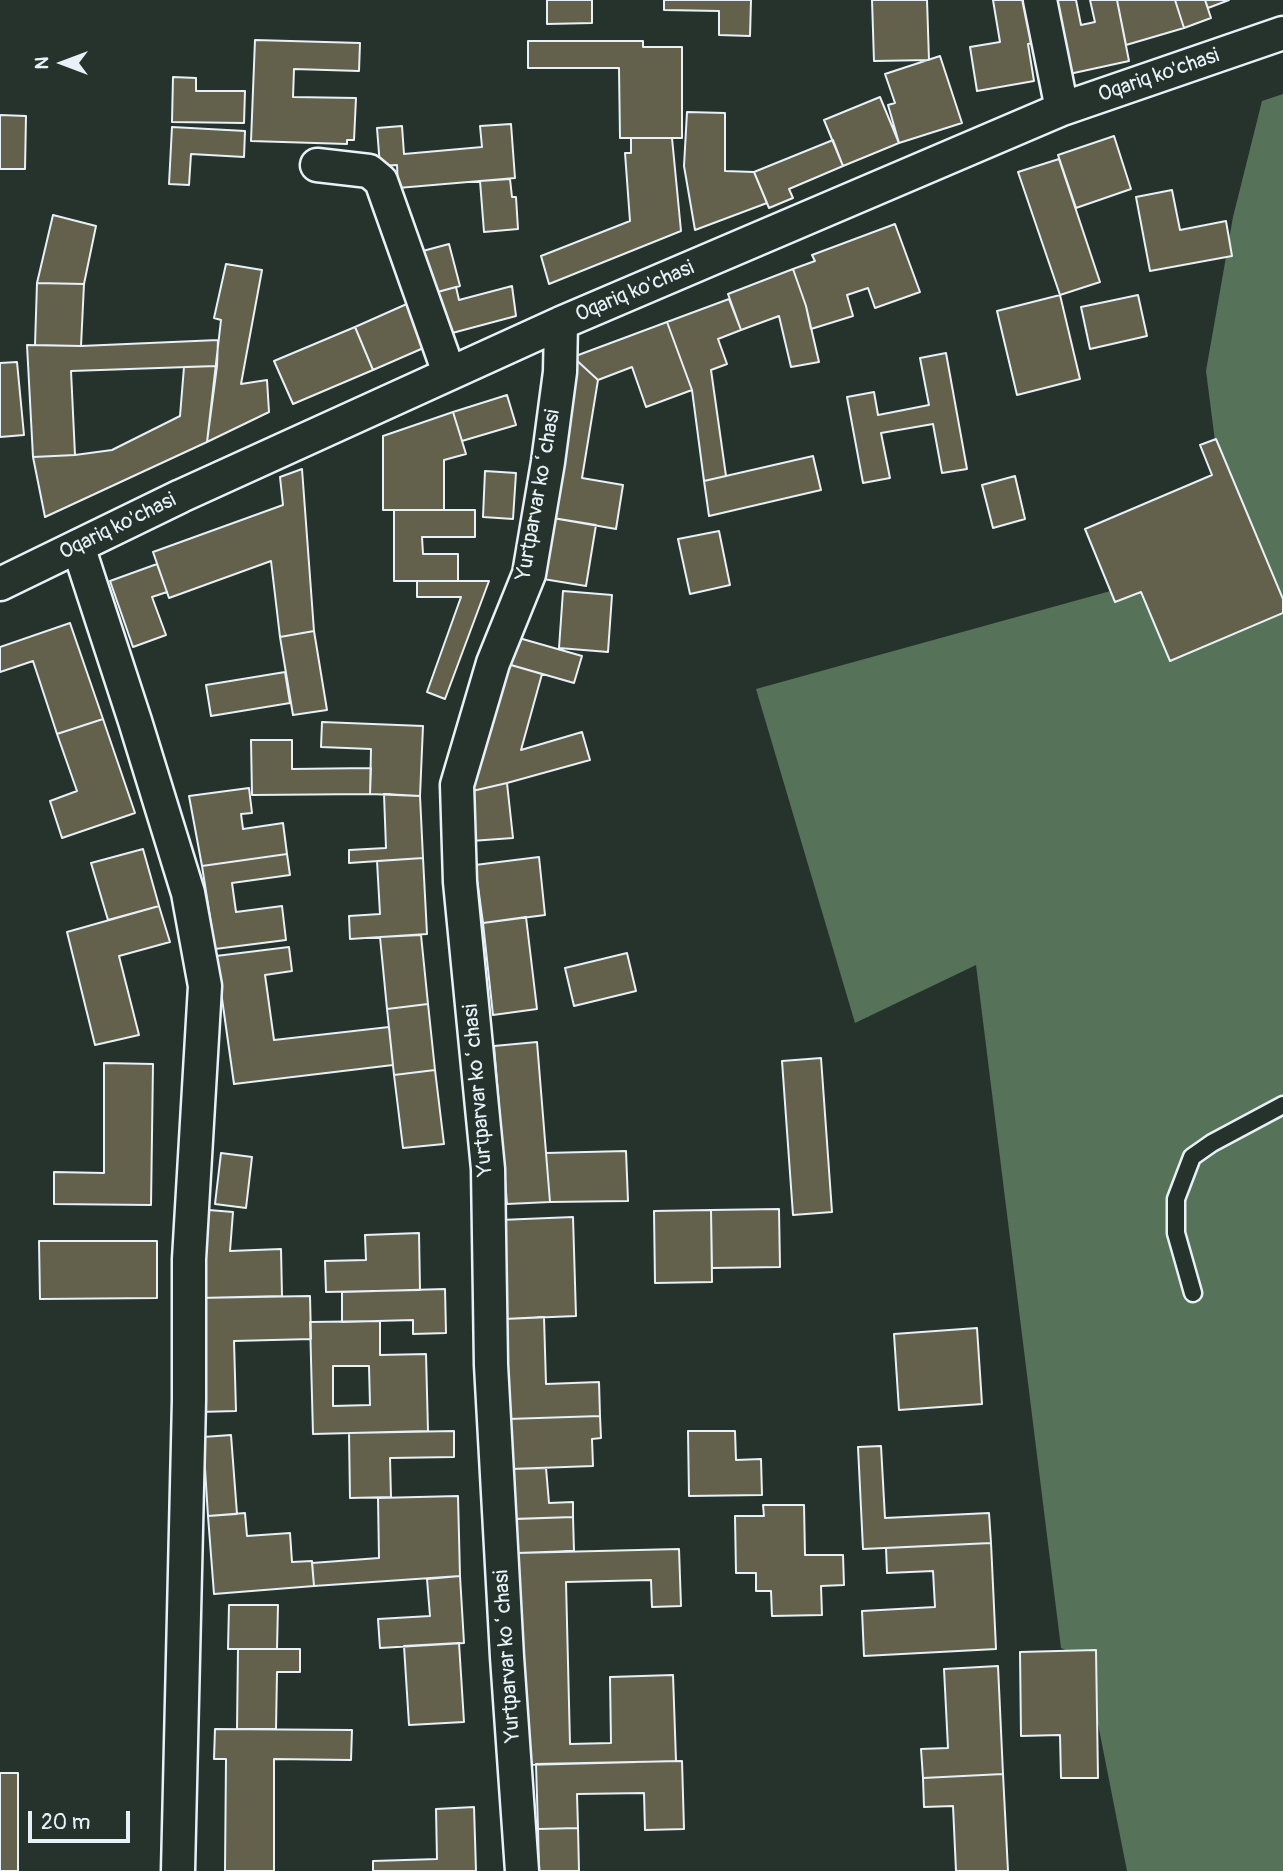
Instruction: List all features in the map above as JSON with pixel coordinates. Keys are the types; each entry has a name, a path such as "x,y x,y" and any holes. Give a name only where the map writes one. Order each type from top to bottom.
{"street":[{"path":"1040,0 1062,109"},
{"name":"Oqariq ko'chasi","path":"0,584 78,545 562,323 1062,109 1283,33"},
{"path":"317,165 369,171 382,181 449,373"},
{"name":"Yurtparvar koʻchasi","path":"522,1871 491,1365 488,1169 460,882 457,785 493,663 528,574 548,462 560,372 562,323"},
{"path":"78,545 188,893 205,986 189,1259 189,1400 178,1871"}],"lane":[{"path":"1193,1293 1176,1233 1176,1199 1192,1157 1212,1143 1283,1105"}],"green space":[{"path":"1283,94 1283,1871 1127,1871 1085,1658 1061,1648 976,965 855,1023 756,689 1230,558 1206,371 1233,217 1262,101"}],"building":[{"path":"547,0 592,0 592,23 547,24"},
{"path":"664,0 751,0 750,36 719,35 719,11 664,10"},
{"path":"872,0 927,0 929,60 874,61"},
{"path":"993,0 1026,0 1034,43 1028,44 1034,81 977,91 970,47 1000,42"},
{"path":"1076,0 1081,25 1095,22 1090,0 1117,0 1129,61 1060,76 1044,3"},
{"path":"1117,0 1175,0 1184,28 1126,45"},
{"path":"1175,0 1205,0 1211,18 1184,28"},
{"path":"1205,0 1229,0 1208,8"},
{"path":"255,40 360,43 359,71 294,69 293,97 356,98 354,140 347,140 347,144 251,141"},
{"path":"528,41 643,41 643,47 682,47 682,138 620,138 619,68 528,68"},
{"path":"940,56 962,123 899,143 888,105 895,103 885,74"},
{"path":"173,77 196,78 196,91 245,91 244,123 172,122"},
{"path":"880,97 899,143 843,166 824,120"},
{"path":"687,112 725,113 725,171 754,172 767,203 695,230 684,166"},
{"path":"0,115 26,116 25,169 0,169"},
{"path":"511,124 515,178 398,188 397,165 380,166 377,128 402,126 404,154 482,147 480,126"},
{"path":"172,127 245,131 244,157 191,154 189,185 169,184"},
{"path":"1114,136 1131,189 1076,208 1058,155"},
{"path":"631,138 672,138 681,231 549,284 541,256 630,221 625,153 631,153"},
{"path":"833,140 843,166 789,189 793,198 769,208 754,172"},
{"path":"1059,159 1100,282 1060,295 1018,172"},
{"path":"510,179 512,197 516,197 518,229 484,232 480,181"},
{"path":"1172,190 1180,230 1226,221 1232,256 1150,271 1136,197"},
{"path":"53,215 96,226 84,284 37,283"},
{"path":"895,224 920,292 875,308 868,288 847,295 853,316 811,329 793,269 815,261 812,255"},
{"path":"449,244 460,286 430,294 419,252"},
{"path":"226,264 262,270 241,384 267,380 269,412 207,442 221,320 214,318"},
{"path":"793,269 806,306 819,362 791,367 779,316 741,330 728,294"},
{"path":"37,283 84,284 81,346 35,345"},
{"path":"512,286 516,316 441,336 430,294 456,287 459,300"},
{"path":"1060,295 1080,379 1017,395 997,311"},
{"path":"1138,295 1147,336 1090,349 1081,307"},
{"path":"729,299 741,330 718,339 727,364 711,370 726,476 704,481 692,390 667,322"},
{"path":"409,303 428,346 373,370 355,327"},
{"path":"667,322 692,390 646,407 632,367 598,380 573,357"},
{"path":"355,327 373,370 293,404 274,361"},
{"path":"218,340 217,366 71,371 75,455 33,457 27,345 81,346"},
{"path":"946,353 967,469 942,473 933,424 881,433 890,478 863,483 847,397 874,392 878,415 929,405 920,358"},
{"path":"573,357 598,380 582,478 623,485 616,529 547,517"},
{"path":"17,362 24,435 0,437 0,363"},
{"path":"217,366 207,442 45,517 33,457 112,450 180,416 184,367"},
{"path":"507,395 516,425 462,441 453,412"},
{"path":"453,412 466,454 444,460 444,510 383,510 383,436"},
{"path":"1216,439 1283,599 1283,613 1170,661 1141,592 1115,602 1085,529 1212,475 1200,445"},
{"path":"813,456 821,490 709,516 704,481"},
{"path":"302,469 314,631 280,637 271,561 169,598 153,552 283,505 280,477"},
{"path":"485,471 516,473 513,519 483,517"},
{"path":"1015,476 1025,519 993,528 982,485"},
{"path":"394,510 475,510 475,537 422,537 423,554 458,554 458,581 394,581"},
{"path":"547,517 596,525 586,586 537,578"},
{"path":"719,531 730,585 690,594 678,539"},
{"path":"157,564 167,592 152,597 166,635 133,647 110,581"},
{"path":"417,581 489,581 445,699 427,692 461,597 417,597"},
{"path":"563,591 612,595 608,652 559,648"},
{"path":"70,623 103,719 57,734 33,661 0,672 0,647"},
{"path":"314,631 327,710 293,715 280,637"},
{"path":"512,636 582,656 574,683 504,663"},
{"path":"504,663 542,674 521,750 582,732 590,760 468,792"},
{"path":"285,672 290,703 211,716 206,685"},
{"path":"103,719 135,813 62,838 50,801 77,791 57,734"},
{"path":"322,722 423,726 420,796 370,794 371,749 321,747"},
{"path":"251,740 292,740 292,769 371,768 370,794 252,795"},
{"path":"507,783 513,838 471,841 468,792"},
{"path":"249,788 252,813 241,814 243,829 283,823 287,854 202,866 189,796"},
{"path":"384,794 420,796 423,858 349,863 349,850 386,848"},
{"path":"143,849 159,906 108,920 91,863"},
{"path":"287,854 290,875 232,883 236,912 282,906 286,940 215,949 202,866"},
{"path":"539,857 545,915 483,923 475,865"},
{"path":"423,858 427,934 350,939 349,916 380,914 377,861"},
{"path":"159,906 170,942 119,956 139,1035 95,1045 67,932"},
{"path":"526,917 537,1009 493,1015 483,923"},
{"path":"421,935 428,1004 387,1009 380,937"},
{"path":"289,947 292,971 265,975 274,1040 389,1027 393,1065 234,1084 216,956"},
{"path":"627,953 636,991 574,1006 565,968"},
{"path":"428,1004 435,1070 394,1075 387,1009"},
{"path":"537,1042 550,1202 507,1204 494,1046"},
{"path":"821,1058 832,1212 793,1215 782,1061"},
{"path":"104,1063 153,1064 151,1205 54,1204 54,1172 104,1173"},
{"path":"435,1070 444,1144 403,1148 394,1075"},
{"path":"626,1151 628,1201 550,1202 546,1153"},
{"path":"221,1153 252,1157 246,1208 215,1204"},
{"path":"779,1209 780,1267 712,1268 711,1210"},
{"path":"209,1210 233,1212 230,1251 281,1249 282,1296 200,1298"},
{"path":"711,1210 712,1282 655,1283 654,1211"},
{"path":"573,1217 576,1316 504,1319 500,1220"},
{"path":"419,1233 420,1290 326,1292 325,1261 366,1260 365,1235"},
{"path":"39,1241 157,1241 157,1298 40,1299"},
{"path":"445,1289 446,1333 413,1334 413,1320 342,1322 342,1292"},
{"path":"310,1296 311,1339 234,1341 236,1411 199,1412 196,1298"},
{"path":"544,1317 546,1384 599,1382 600,1416 508,1419 504,1319"},
{"path":"380,1321 380,1355 426,1354 428,1431 313,1434 310,1322","holes":["333,1366 369,1366 370,1405 333,1406"]},
{"path":"977,1328 982,1404 899,1410 894,1334"},
{"path":"600,1416 601,1438 592,1439 593,1466 510,1469 508,1419"},
{"path":"454,1431 454,1457 390,1458 391,1497 350,1498 349,1433"},
{"path":"688,1431 735,1431 736,1460 761,1459 762,1495 689,1496"},
{"path":"231,1435 237,1514 208,1516 203,1437"},
{"path":"881,1446 885,1518 989,1513 991,1543 863,1549 858,1447"},
{"path":"546,1468 549,1503 573,1502 573,1517 512,1519 510,1469"},
{"path":"458,1496 460,1576 314,1586 312,1563 379,1558 378,1498"},
{"path":"763,1505 804,1505 805,1555 843,1555 844,1585 821,1586 822,1615 772,1616 771,1591 756,1591 756,1573 736,1573 735,1516 764,1516"},
{"path":"245,1513 247,1536 290,1533 292,1562 312,1561 314,1586 214,1594 208,1516"},
{"path":"573,1517 574,1551 517,1553 517,1519"},
{"path":"991,1543 996,1649 864,1656 862,1611 935,1607 933,1571 887,1573 886,1548"},
{"path":"679,1549 681,1606 652,1607 651,1580 566,1582 570,1744 611,1743 610,1677 673,1675 676,1761 523,1765 517,1553"},
{"path":"460,1576 464,1643 380,1648 378,1619 430,1616 427,1579"},
{"path":"229,1605 278,1605 277,1649 228,1649"},
{"path":"459,1643 464,1722 409,1725 404,1646"},
{"path":"238,1649 300,1649 300,1672 277,1672 276,1729 237,1729"},
{"path":"1096,1650 1098,1778 1061,1778 1060,1735 1021,1736 1020,1652"},
{"path":"998,1666 1003,1774 923,1778 921,1749 948,1748 944,1669"},
{"path":"215,1729 352,1730 351,1760 274,1759 274,1871 225,1871 226,1759 214,1759"},
{"path":"682,1761 684,1829 645,1830 644,1793 577,1794 578,1828 538,1829 536,1764"},
{"path":"0,1773 18,1773 18,1871 0,1871"},
{"path":"1003,1774 1008,1871 956,1871 953,1806 924,1807 923,1778"},
{"path":"474,1807 476,1871 373,1871 373,1861 437,1859 436,1809"},
{"path":"578,1828 579,1871 539,1871 538,1829"}]}
